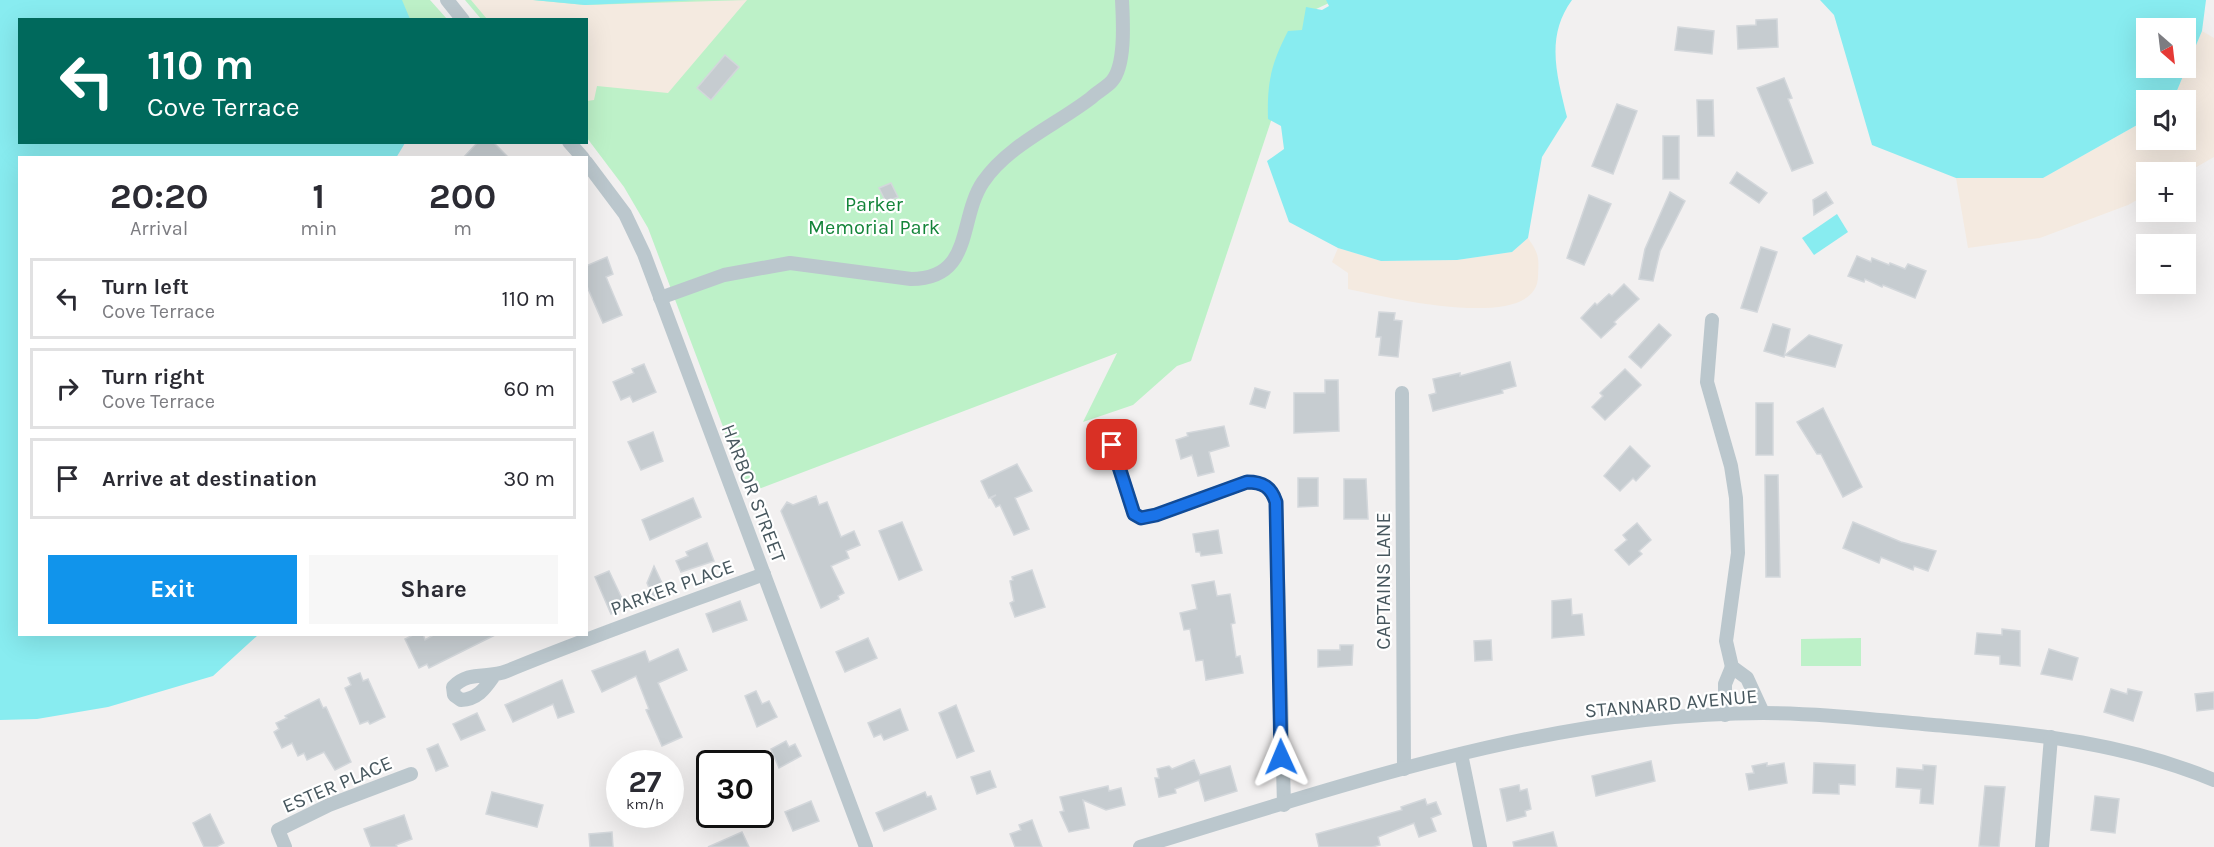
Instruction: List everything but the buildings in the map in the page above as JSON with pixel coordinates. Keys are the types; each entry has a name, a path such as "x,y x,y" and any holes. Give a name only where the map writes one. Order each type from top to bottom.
{"street":[{"path":"447,0 461,18"},
{"path":"660,298 724,275 790,263 911,279 926,279 941,273 962,246 982,183 1008,154 1063,119 1113,80 1120,58 1122,0"},
{"name":"HARBOR STREET","path":"588,167 625,214 644,254 866,847"},
{"path":"1712,321 1707,382 1731,466 1736,498 1738,554 1725,641 1732,667 1725,684 1725,715"},
{"name":"CAPTAINS LANE","path":"1402,393 1404,769"},
{"path":"1112,445 1134,514 1141,518 1156,515 1247,482 1258,482 1273,492 1276,502 1284,805"},
{"name":"PARKER PLACE","path":"493,677 568,646 764,574"},
{"path":"1732,667 1747,678 1763,713"},
{"name":"STANNARD AVENUE","path":"1140,847 1461,754 1592,728 1725,715 1763,713 1870,720 2051,737 2102,745 2156,758 2214,780"},
{"path":"2042,847 2051,737"},
{"path":"1461,754 1480,847"},
{"name":"ESTER PLACE","path":"285,847 278,830 329,805 411,774"}],"green space":[{"path":"384,0 430,0 446,18 391,18"},
{"name":"Parker Memorial Park","path":"465,0 1329,0 1329,3 1314,10 1281,91 1191,361 1177,366 1133,405 1083,422 1117,353 748,493 648,228 624,187 588,139 588,18 480,18"},
{"path":"1861,638 1861,666 1801,666 1801,639"}],"sand":[{"path":"471,0 533,0 585,5 747,0 668,93 597,86 594,100 588,101 588,18 486,18"},
{"path":"2202,31 2214,38 2214,157 2196,167 2196,162 2136,162 2136,201 2128,205 2040,238 1968,248 1956,178 2043,178 2136,126 2136,150 2196,150 2196,90 2177,90 2182,78 2196,78 2196,45"},
{"path":"1528,238 1538,260 1538,276 1531,294 1513,304 1487,308 1423,304 1348,289 1348,273 1332,262 1338,248 1381,261 1457,260 1512,252"}],"water":[{"path":"0,0 402,0 410,18 18,18 18,144 404,144 397,156 18,156 18,636 257,636 213,676 108,707 37,719 0,720"},
{"path":"533,0 696,0 585,5"},
{"path":"1326,0 1572,0 1558,28 1556,42 1557,72 1567,117 1542,157 1528,238 1512,252 1457,260 1381,261 1338,248 1289,222 1267,161 1284,149 1281,126 1268,119 1269,84 1274,64 1288,31 1302,30 1306,7 1322,10 1329,6"},
{"path":"1820,0 2206,0 2202,31 2196,45 2196,18 2136,18 2136,78 2182,78 2177,90 2136,90 2136,126 2043,178 1956,178 1872,145 1834,15"},
{"path":"1837,214 1848,232 1814,255 1802,238"}],"route":[{"path":"1112,445 1134,514 1141,518 1156,515 1247,482 1258,482 1273,492 1276,502 1281,757"}]}
